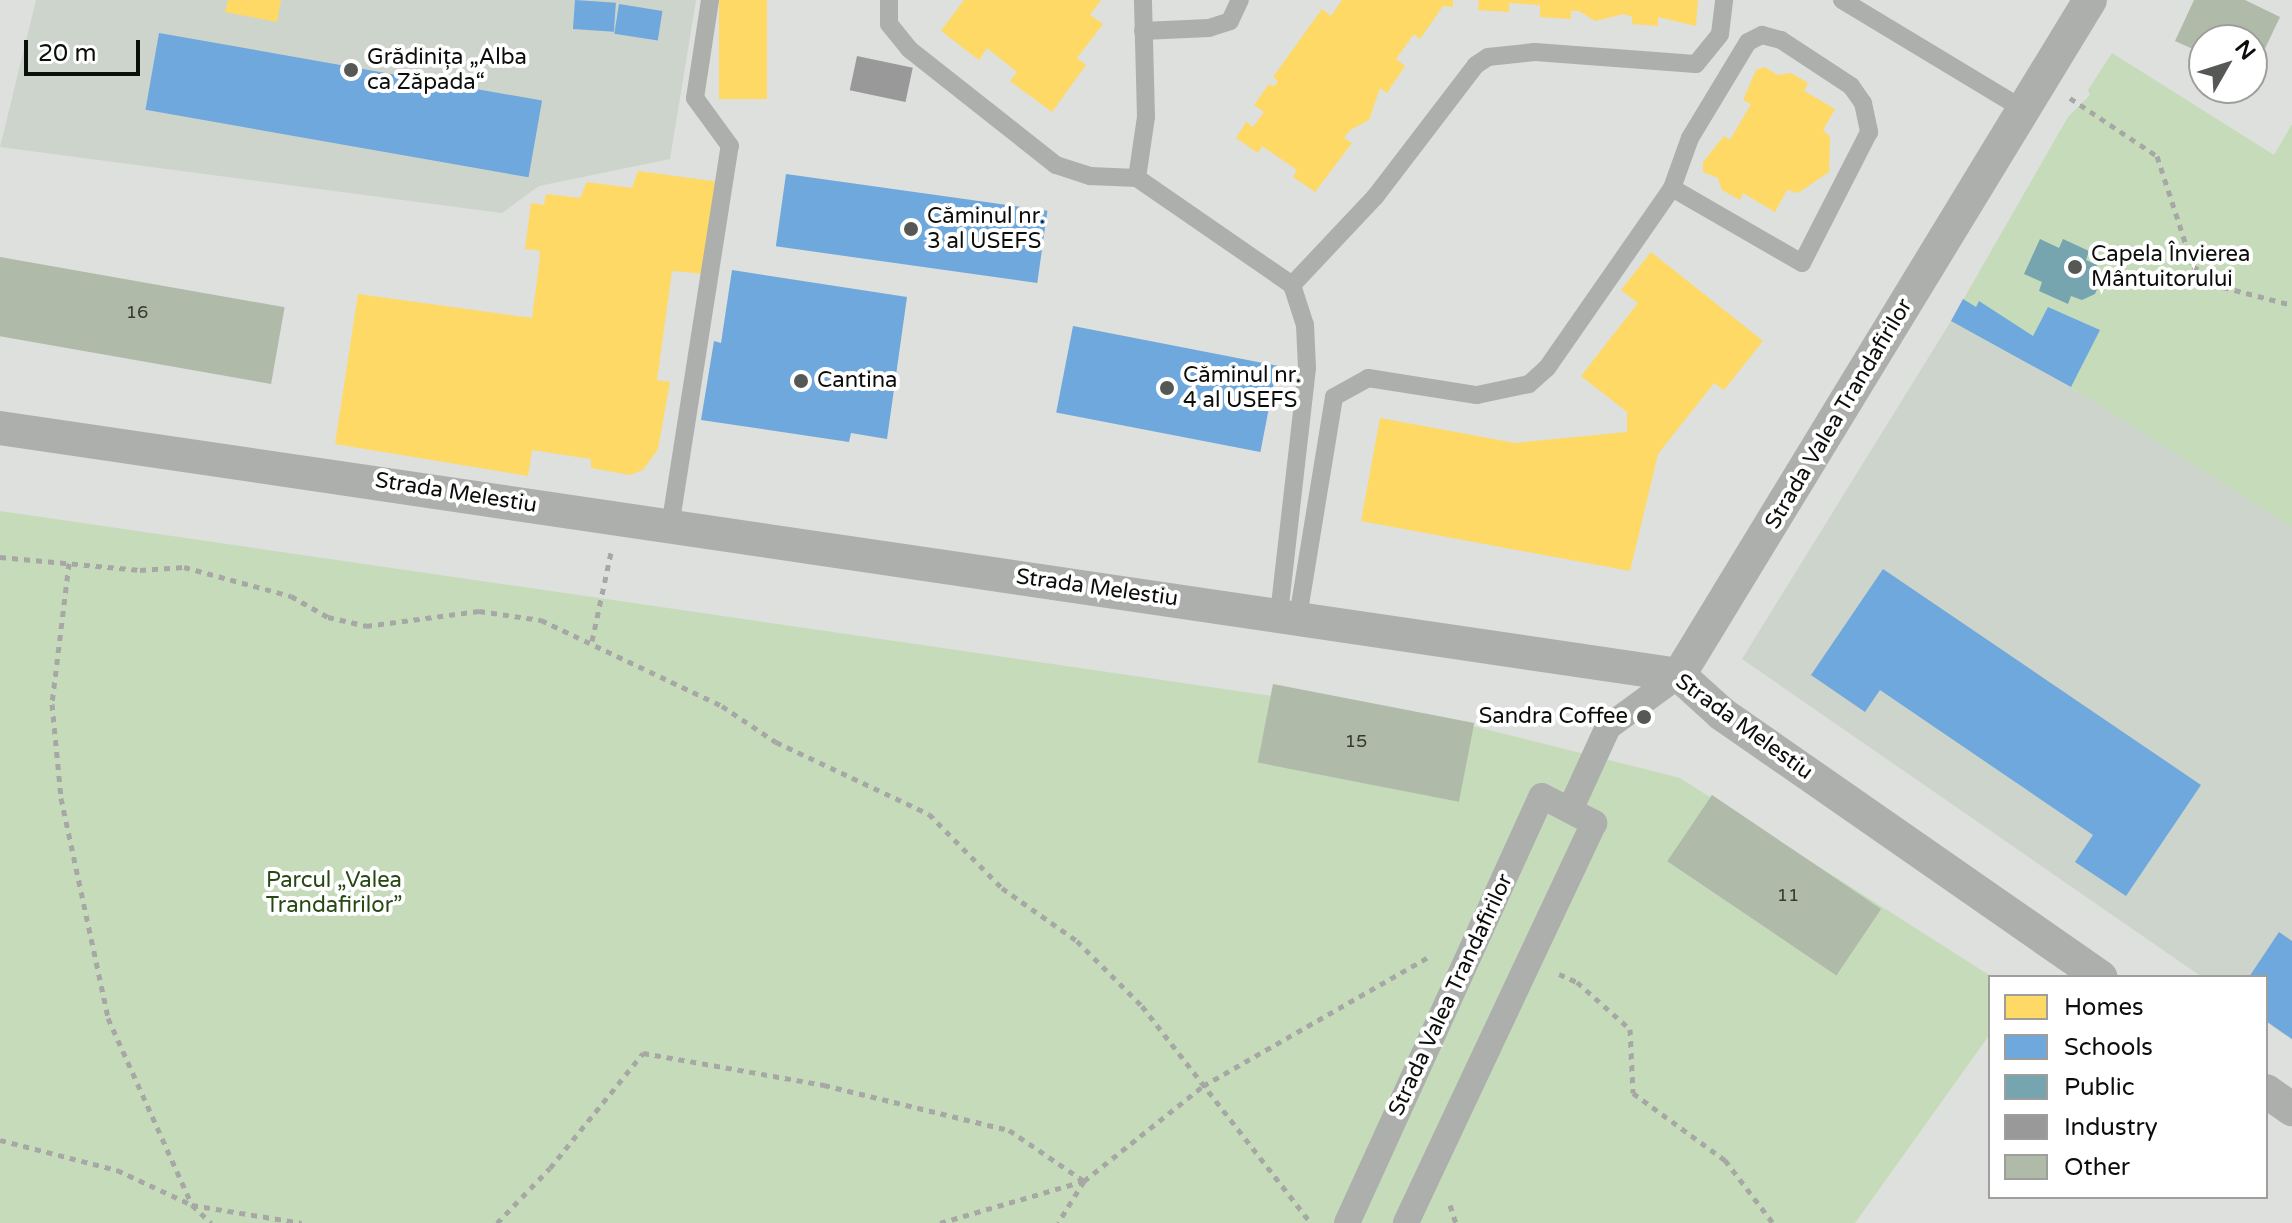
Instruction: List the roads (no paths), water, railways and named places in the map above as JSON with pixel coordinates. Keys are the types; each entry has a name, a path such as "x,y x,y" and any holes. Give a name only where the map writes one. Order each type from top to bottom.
{"street":[{"name":"Strada Valea Trandafirilor","path":"1347,1223 1542,796 1570,810 1608,727 1679,675 2090,0"},
{"name":"Strada Melestiu","path":"0,428 1679,675 1722,714 2098,975"},
{"path":"1406,1223 1594,823 1570,810"},
{"path":"2268,1092 2292,1109"}],"lane":[{"path":"670,527 730,146 695,98 710,0"},
{"path":"889,0 889,24 909,49 1056,165 1090,176 1137,178 1292,285 1305,325 1307,368 1288,616"},
{"path":"1137,178 1146,117 1143,0"},
{"path":"1143,31 1209,28 1230,21 1240,0"},
{"path":"1292,285 1375,197 1476,65 1488,57 1535,52 1696,64 1720,34 1724,0"},
{"path":"1842,0 2024,110"},
{"path":"1288,616 1334,397 1368,378 1477,395 1529,384 1547,368 1672,188 1690,138 1748,42 1762,35 1781,40 1851,86 1863,103 1869,132 1802,263 1672,188"}],"place":[{"name":"Grădinița „Alba ca Zăpada“","path":"351,70"},
{"name":"Căminul nr. 3 al USEFS","path":"911,229"},
{"name":"Capela Învierea Mântuitorului","path":"2075,267"},
{"name":"Cantina","path":"801,381"},
{"name":"Căminul nr. 4 al USEFS","path":"1167,388"},
{"name":"Sandra Coffee","path":"1644,717"}],"park label":[{"name":"Parcul „Valea Trandafirilor”","path":"334,892"}]}
